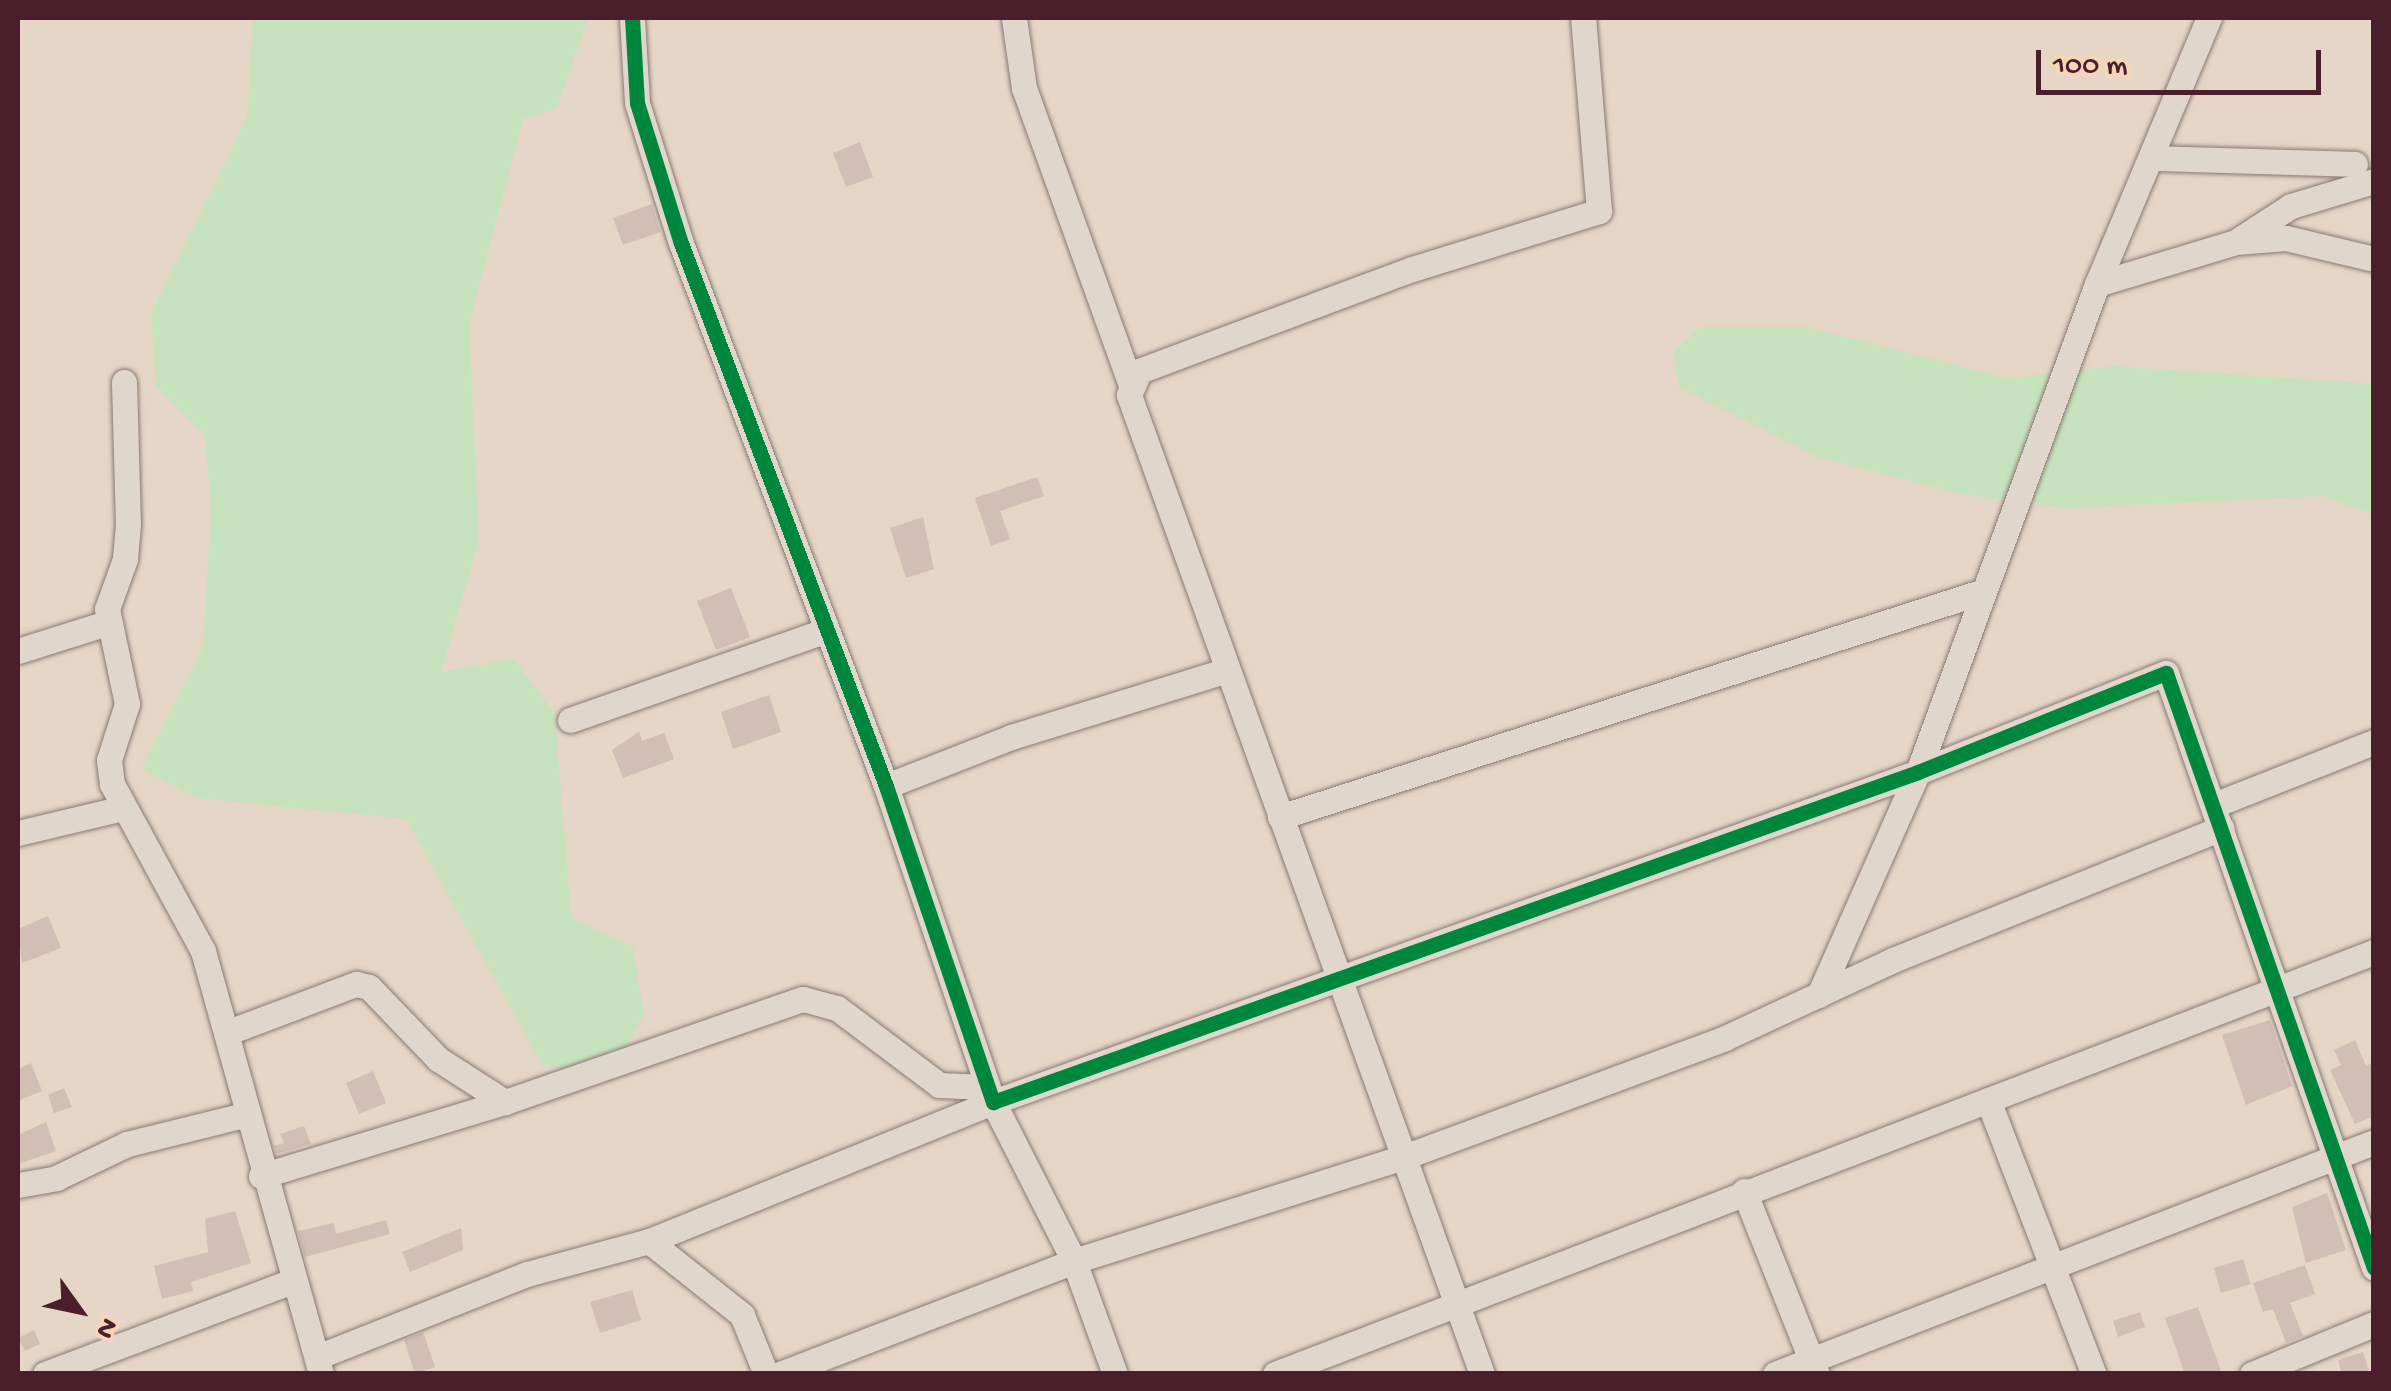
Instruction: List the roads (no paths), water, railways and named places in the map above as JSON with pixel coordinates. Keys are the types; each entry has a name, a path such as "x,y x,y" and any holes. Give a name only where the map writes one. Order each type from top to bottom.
{"street":[{"path":"632,18 637,103 681,243 824,631 886,786 990,1094 1074,1262 1115,1374"},
{"path":"1014,18 1024,88 1130,382 1227,670 1482,1374"},
{"path":"1130,382 1139,372 1412,270 1599,211 1583,18"},
{"path":"1819,995 1918,772 2097,284 2209,18"},
{"path":"2153,158 2364,172"},
{"path":"2236,242 2291,206 2364,172"},
{"path":"2097,284 2236,242 2286,238 2374,259"},
{"path":"124,382 128,524 108,623 127,704 109,760 123,808 193,928 226,1032 261,1176 319,1365 528,1274 649,1241 990,1094 1340,978 1918,772 2166,673 2374,1268"},
{"path":"1280,817 1981,592"},
{"path":"18,651 108,623"},
{"path":"570,720 824,631"},
{"path":"886,786 1011,737 1227,670"},
{"path":"780,1374 1074,1262 1404,1157 1819,995 2218,817 2374,742"},
{"path":"18,833 123,808"},
{"path":"1275,1374 1459,1307 1744,1191 2374,952"},
{"path":"226,1032 356,984 369,987 438,1059 505,1102"},
{"path":"261,1176 505,1102 803,999 837,1008 939,1084 990,1094"},
{"path":"1988,1100 2094,1374"},
{"path":"18,1185 56,1178 127,1144 244,1115"},
{"path":"1775,1374 1815,1368 2052,1264 2374,1142"},
{"path":"1744,1191 1815,1368"},
{"path":"649,1241 742,1315 766,1374"},
{"path":"46,1374 294,1281"},
{"path":"2252,1374 2374,1324"}]}
